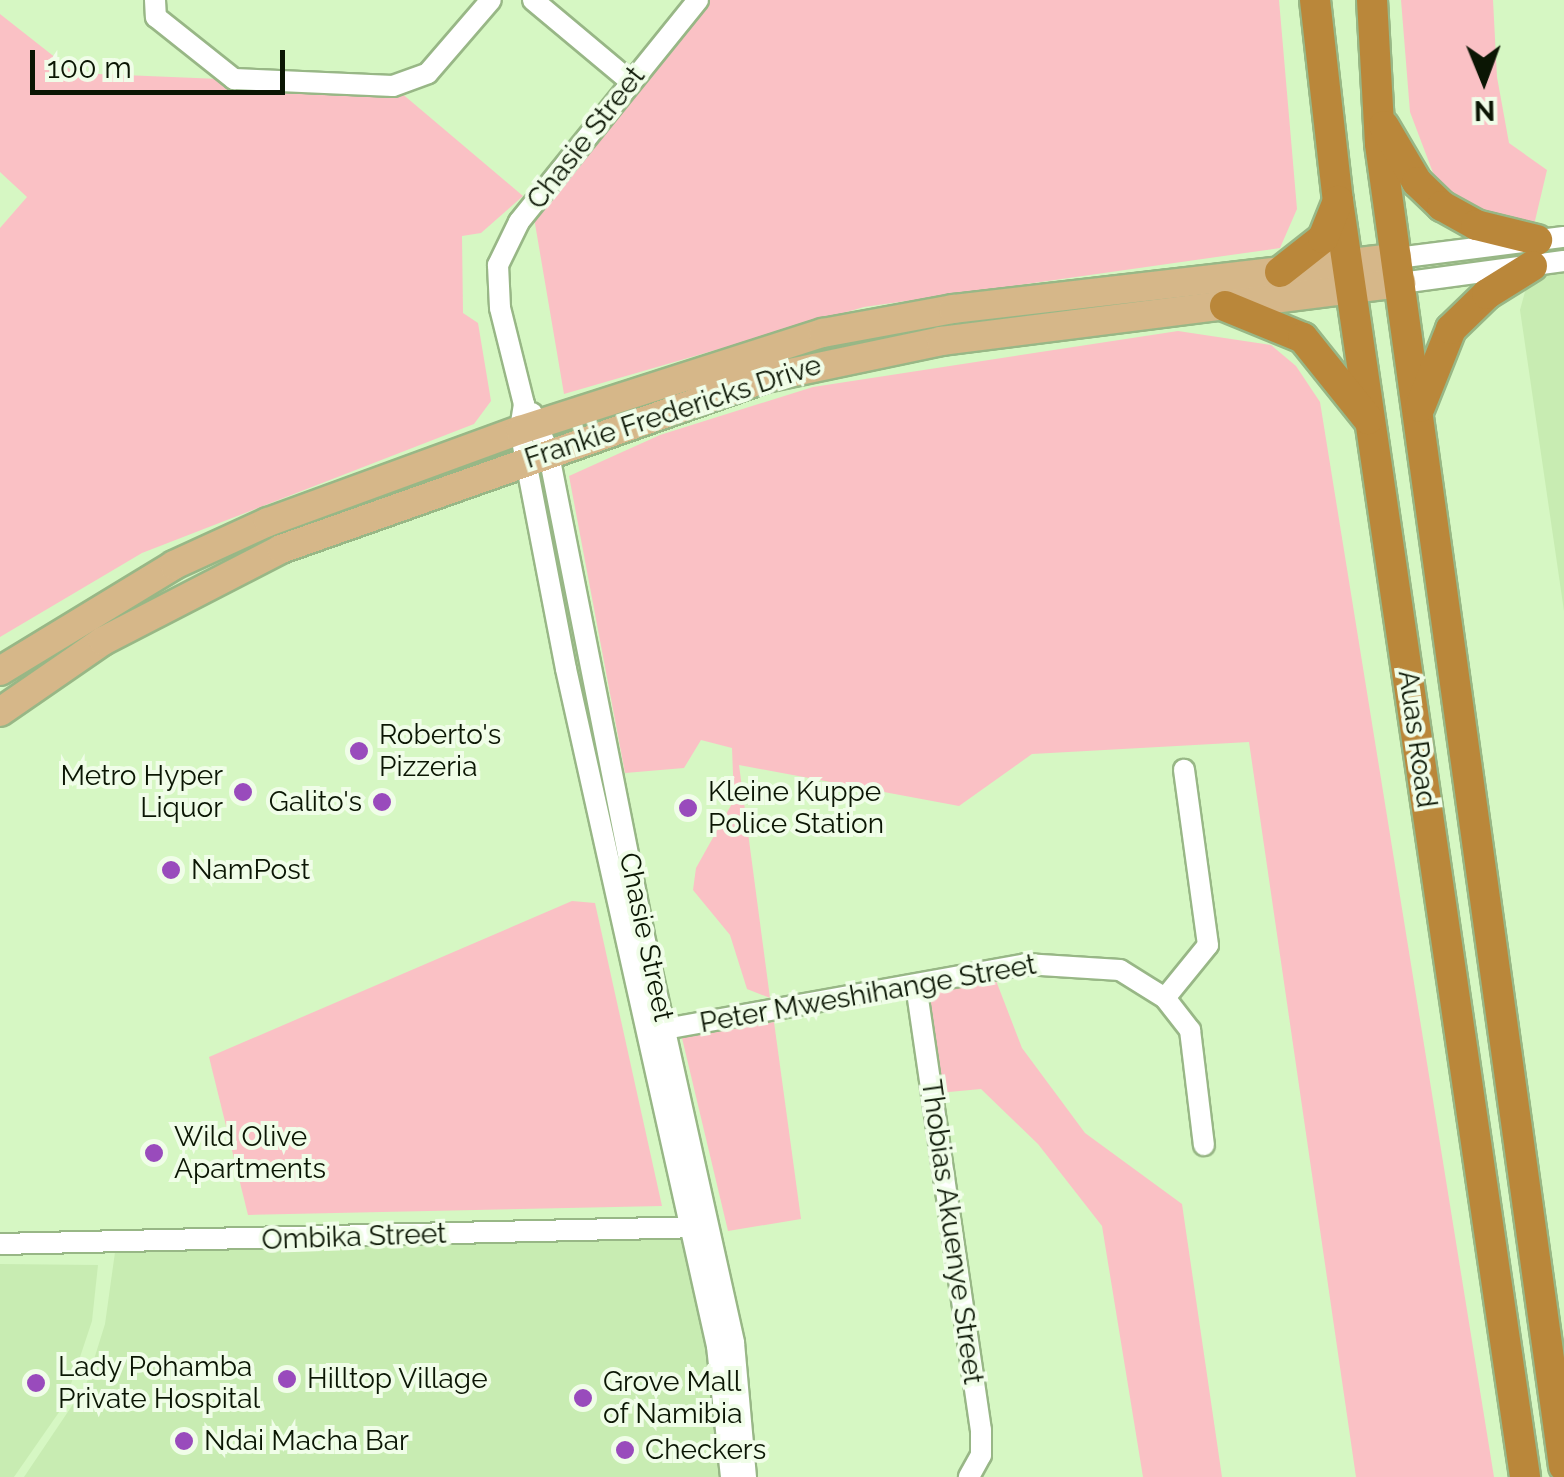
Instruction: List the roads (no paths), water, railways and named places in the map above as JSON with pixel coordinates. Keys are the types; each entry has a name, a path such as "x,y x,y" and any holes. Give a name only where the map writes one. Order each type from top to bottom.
{"highway":[{"name":"Auas Road","path":"1315,0 1338,201 1525,1477"},
{"name":"Auas Road","path":"1372,0 1378,115 1564,1466"},
{"path":"1378,115 1408,169 1442,206 1476,226 1544,248"},
{"path":"1280,272 1323,238 1338,201"},
{"path":"1418,412 1451,330 1544,248"},
{"path":"1226,306 1303,338 1373,425"}],"main road":[{"name":"Frankie Fredericks Drive","path":"0,712 184,594 532,433 829,361 1226,306 1399,270"},
{"name":"Frankie Fredericks Drive","path":"0,671 174,565 268,522 823,333 952,310 1280,272 1351,277"}],"street":[{"path":"155,0 156,17 234,79 393,86 428,73 491,0"},
{"path":"533,0 630,82"},
{"name":"Chasie Street","path":"698,0 519,222 498,265 500,308 532,433 700,1228 718,1346 731,1477"},
{"path":"1399,270 1544,248 1564,261"},
{"path":"1164,998 1208,945 1184,770"},
{"name":"Peter Mweshihange Street","path":"656,1030 1025,964 1081,963 1120,970 1164,998 1190,1030 1204,1145"},
{"name":"Thobias Akuenye Street","path":"916,985 981,1430 981,1455 969,1477"},
{"name":"Chasie Street","path":"700,1228 734,1343 746,1477"},
{"name":"Ombika Street","path":"0,1244 700,1228"}],"place":[{"name":"Roberto's Pizzeria","path":"359,751"},
{"name":"Metro Hyper Liquor","path":"243,792"},
{"name":"Galito's","path":"382,802"},
{"name":"Kleine Kuppe Police Station","path":"688,808"},
{"name":"NamPost","path":"171,870"},
{"name":"Wild Olive Apartments","path":"154,1153"},
{"name":"Hilltop Village","path":"287,1379"},
{"name":"Lady Pohamba Private Hospital","path":"36,1383"},
{"name":"Grove Mall of Namibia","path":"583,1398"},
{"name":"Ndai Macha Bar","path":"184,1441"},
{"name":"Checkers","path":"625,1450"}]}
